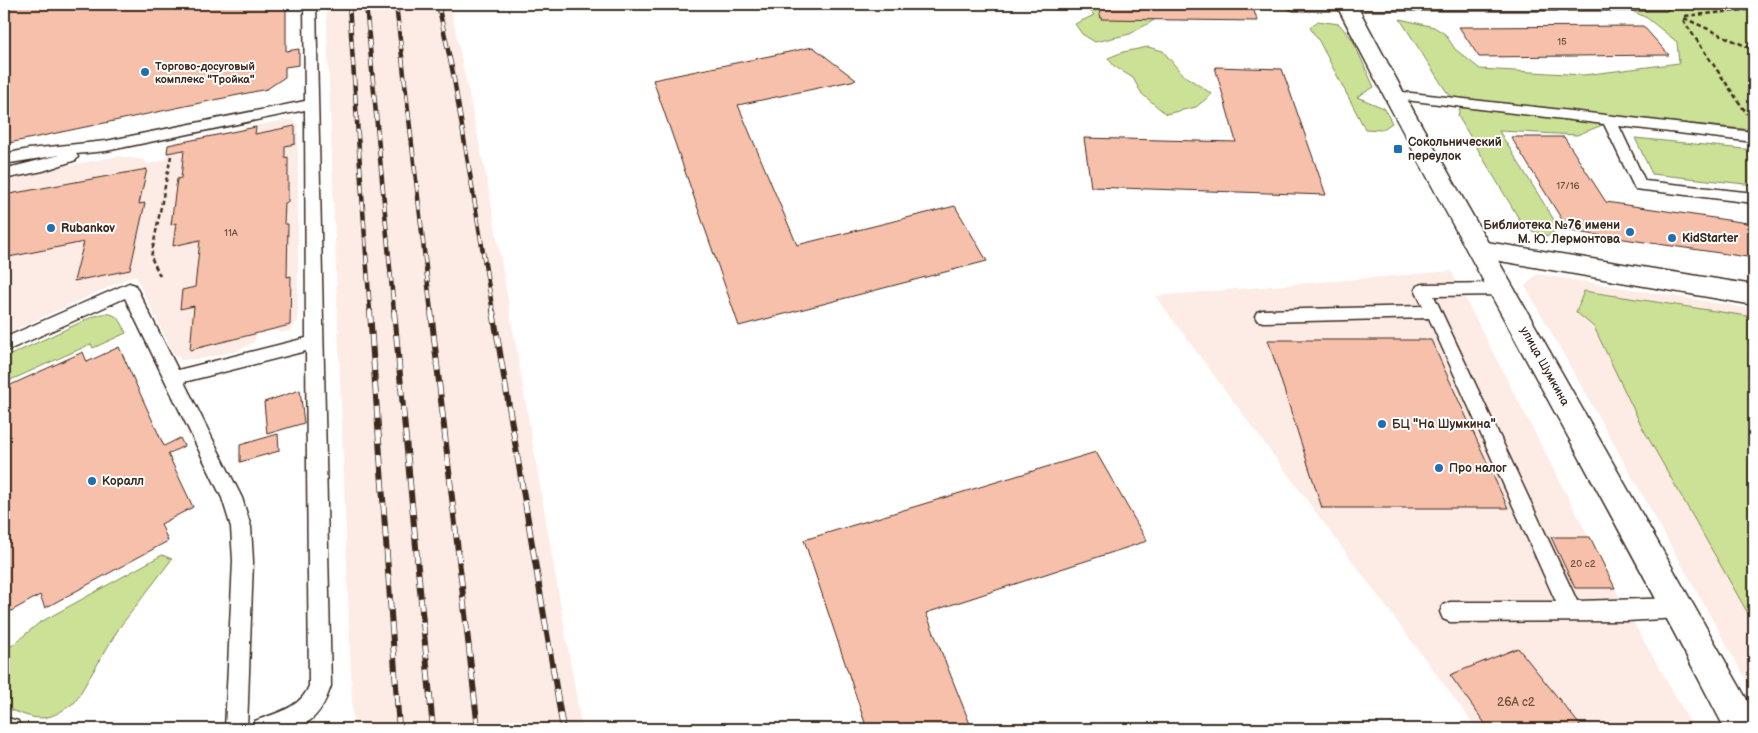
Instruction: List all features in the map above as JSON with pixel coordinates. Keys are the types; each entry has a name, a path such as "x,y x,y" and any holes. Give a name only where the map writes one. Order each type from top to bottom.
{"street":[{"name":"улица Шумкина","path":"1346,5 1394,95 1680,608 1744,729"},
{"path":"1480,250 1754,295"}],"lane":[{"path":"263,729 302,714 314,701 320,686 310,4"},
{"path":"1294,6 1666,6"},
{"path":"1394,95 1754,137"},
{"path":"4,159 29,154 106,146 312,104"},
{"path":"1609,120 1640,185 1754,198"},
{"path":"4,174 43,166 106,146"},
{"path":"1502,289 1423,290 1571,611"},
{"path":"4,345 129,290 232,498 241,527 243,561 236,729"},
{"path":"1263,316 1434,312"},
{"path":"172,378 315,342"},
{"path":"1450,612 1680,608"},
{"path":"4,728 10,729"}],"path":[{"path":"1681,17 1754,9"},
{"path":"1681,17 1754,50"},
{"path":"1681,17 1749,117"},
{"path":"160,276 151,257 170,160"}],"shaded area":[{"path":"326,4 450,4 489,190 582,729 353,729"},
{"path":"292,120 298,124 298,321 290,331 281,333 276,329 258,333 254,342 237,351 200,359 182,360 173,353 135,275 4,335 4,180 44,170 119,156 144,160 148,164 166,160 168,145 171,143"},
{"path":"1451,271 1627,611 1694,729 1477,729 1155,296"},
{"path":"1537,274 1754,309 1754,694 1525,286"}],"green space":[{"path":"1083,4 1167,4 1163,15 1130,34 1095,42 1082,34 1075,24 1094,15"},
{"path":"1617,4 1754,4 1754,130 1623,117 1577,135 1499,131 1559,228 1548,236 1525,229 1458,116 1461,104 1446,91 1400,19 1434,27 1445,34 1455,49 1480,69 1584,75 1679,63 1677,42 1647,18"},
{"path":"1318,21 1339,24 1352,39 1374,87 1357,97 1384,108 1392,123 1382,130 1365,129 1319,41 1310,28"},
{"path":"1148,47 1163,51 1182,74 1212,94 1196,107 1166,114 1142,94 1133,78 1114,66 1108,58 1123,52"},
{"path":"1635,138 1754,150 1754,185 1652,174"},
{"path":"1584,291 1754,317 1754,349 1749,353 1748,378 1754,386 1754,624 1642,427 1594,327 1576,312"},
{"path":"106,313 114,315 119,320 126,333 93,348 91,344 4,383 4,358 92,317"},
{"path":"162,555 172,559 119,628 75,702 55,714 40,718 25,715 4,707 4,652 39,623"}],"building":[{"name":"Торгово-досуговый комплекс \"Тройка\"","path":"4,4 286,4 286,51 299,49 299,65 285,67 285,77 267,89 4,144"},
{"path":"1098,4 1251,4 1258,21 1101,19"},
{"path":"1643,26 1669,55 1479,57 1459,27"},
{"path":"813,47 856,80 738,105 797,245 955,206 987,261 739,326 653,80"},
{"path":"1215,67 1282,69 1326,195 1091,187 1084,138 1236,142"},
{"path":"295,126 295,144 285,146 285,158 288,157 288,202 285,203 284,224 288,224 287,277 291,276 290,325 190,350 194,306 180,309 182,290 195,287 200,240 173,246 176,223 171,225 177,179 181,178 184,150 167,153 168,145 256,127 255,134"},
{"path":"1511,137 1564,137 1606,202 1754,224 1754,258 1569,231"},
{"path":"147,169 139,204 145,203 130,270 74,281 84,242 4,258 4,195"},
{"name":"БЦ \"На Шумкина\"","path":"1268,340 1431,340 1508,508 1322,508"},
{"name":"Коралл","path":"119,347 164,446 180,438 184,446 168,454 193,507 161,524 168,541 45,608 40,595 4,615 4,388 83,352 87,362"},
{"path":"300,390 304,423 267,434 264,402"},
{"path":"278,434 279,451 240,462 240,445"},
{"path":"1096,452 1147,541 926,613 972,729 867,729 804,540"},
{"path":"1551,537 1590,537 1615,588 1575,588"},
{"path":"1518,648 1583,729 1489,729 1450,675"}],"railway":[{"path":"349,4 370,312"},
{"path":"366,4 394,312"},
{"path":"396,4 431,312"},
{"path":"438,4 453,73 493,312"},
{"path":"370,311 399,729"},
{"path":"394,311 433,729"},
{"path":"431,311 478,729"},
{"path":"493,311 563,729"}],"place":[{"name":"Торгово-досуговый комплекс \"Тройка\"","path":"145,72"},
{"name":"Сокольнический переулок","path":"1398,149"},
{"name":"Rubankov","path":"51,228"},
{"name":"Библиотека №76 имени М. Ю. Лермонтова","path":"1630,232"},
{"name":"KidStarter","path":"1672,238"},
{"name":"БЦ \"На Шумкина\"","path":"1382,424"},
{"name":"Про налог","path":"1439,468"},
{"name":"Коралл","path":"92,481"}]}
